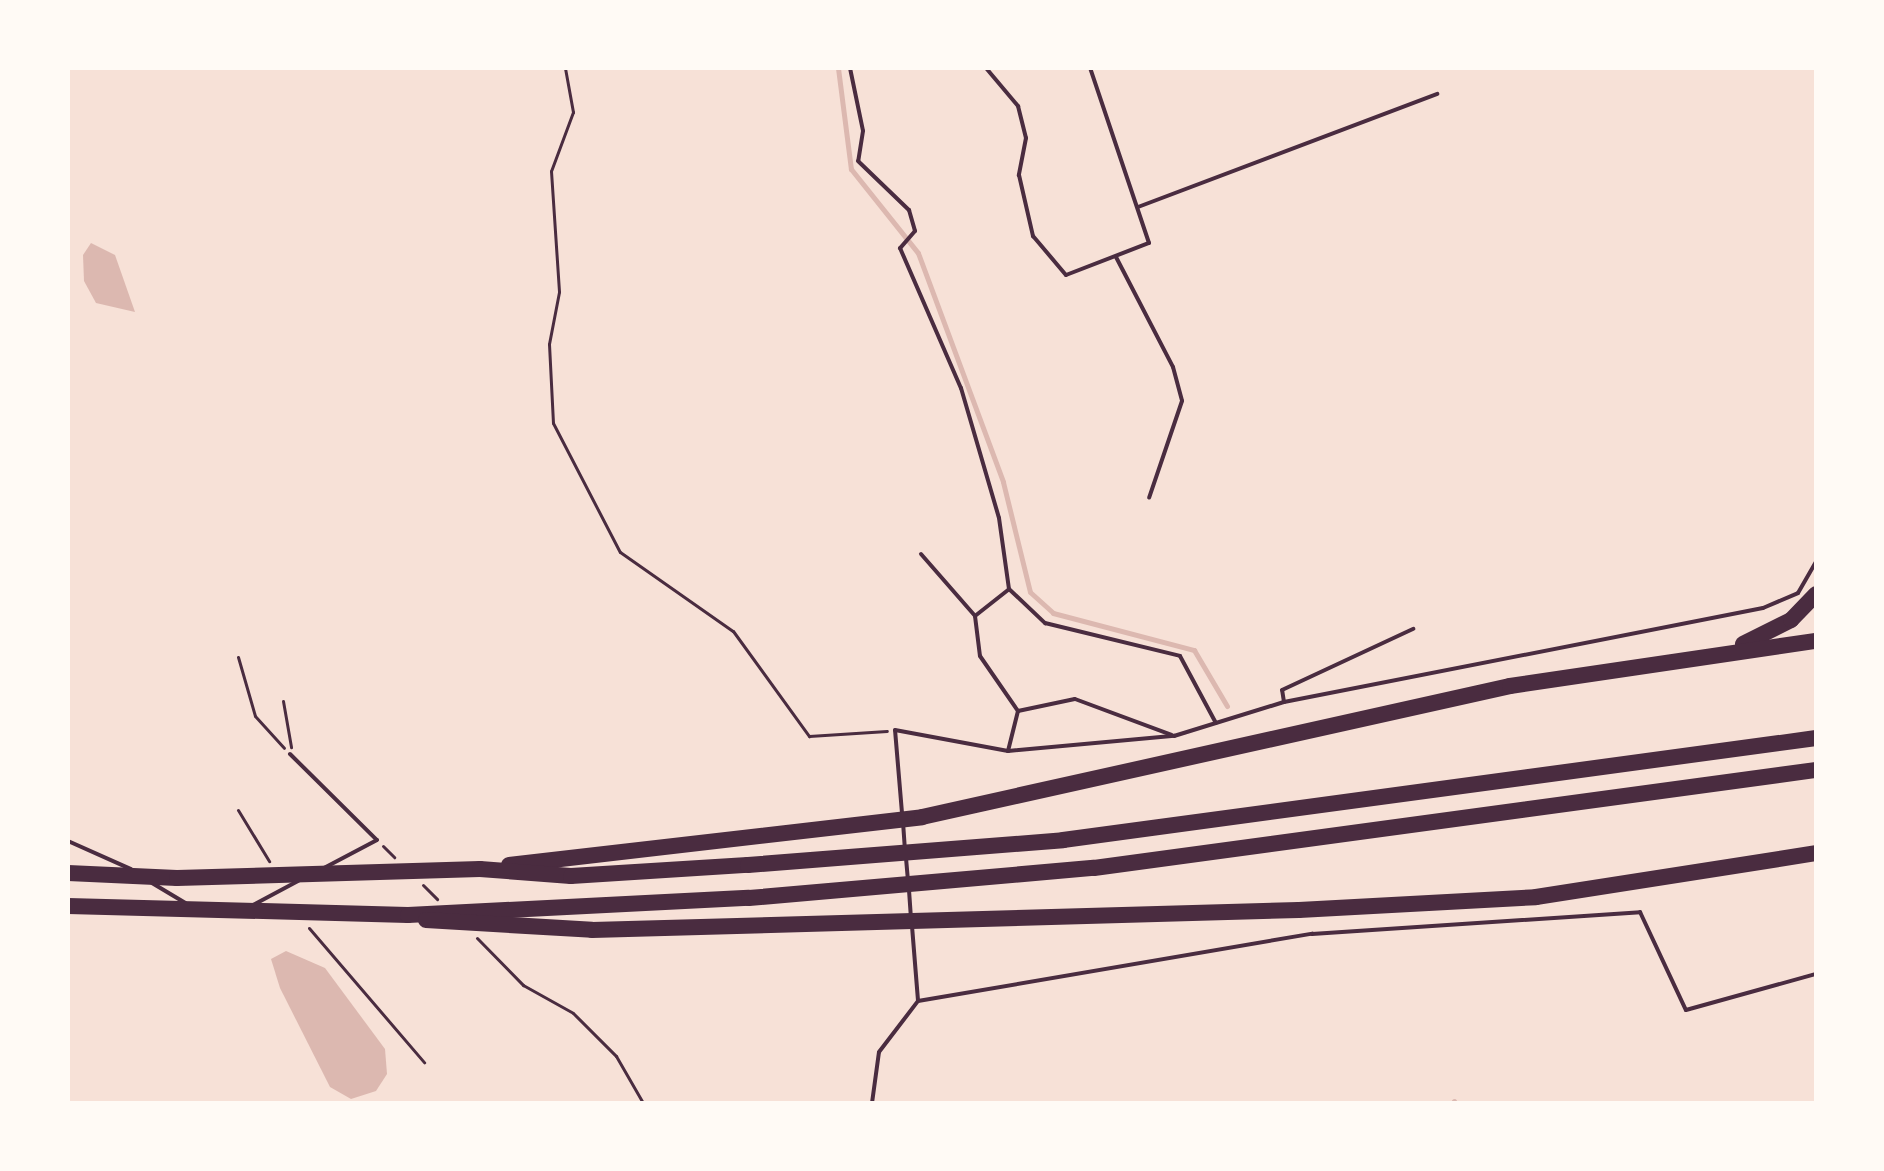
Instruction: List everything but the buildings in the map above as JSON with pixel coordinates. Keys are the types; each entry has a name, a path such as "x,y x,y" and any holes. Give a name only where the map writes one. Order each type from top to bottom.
{"highway":[{"path":"1726,651 1791,620 1816,594"},
{"path":"68,873 177,878 480,869 922,817 1510,686 1726,651 1816,641"},
{"path":"480,869 571,876 1063,840 1816,738"},
{"path":"68,906 408,915 1094,868 1447,823 1816,770"},
{"path":"408,915 463,927 524,928 1347,908 1536,897 1816,853"},
{"path":"1768,859 1816,860"}],"lane":[{"path":"850,68 863,131 858,161 909,210 915,231 900,248 961,388 999,518 1009,589 1045,623 1180,656 1216,723"},
{"path":"986,68 1018,106 1026,138 1019,175 1033,236 1050,263 1066,275 1149,243 1090,68"},
{"path":"1138,207 1437,94"},
{"path":"1116,257 1173,367 1182,401 1149,498"},
{"path":"1816,404 1816,445"},
{"path":"921,554 975,616 980,656 1018,711 1008,751"},
{"path":"872,1103 879,1052 918,1001 895,730 1008,751 1174,736 1284,702 1763,608 1798,593 1816,562"},
{"path":"975,616 1009,589"},
{"path":"1284,702 1282,690 1413,629"},
{"path":"1018,711 1075,699 1174,736"},
{"path":"68,841 116,860 181,902 229,917 377,840 290,754"},
{"path":"918,1001 1312,934 1640,912 1686,1010 1816,974"}],"path":[{"path":"565,68 573,112 551,171 559,292 549,344 553,423 620,552 733,631 809,736 895,730"},
{"path":"238,657 255,716 290,754"},
{"path":"283,701 294,738 290,754"},
{"path":"238,810 271,865"},
{"path":"377,840 400,862"},
{"path":"411,873 445,907"},
{"path":"305,923 424,1062"},
{"path":"467,929 523,985 573,1013 616,1056 643,1103"}],"shaded area":[{"path":"91,243 115,255 135,312 96,303 84,281 83,255"},
{"path":"286,951 325,968 385,1049 387,1074 376,1091 351,1099 330,1087 280,988 271,959"}],"waterway":[{"path":"838,68 851,169 918,253 1003,482 1030,592 1053,613 1194,650 1227,706"}]}
